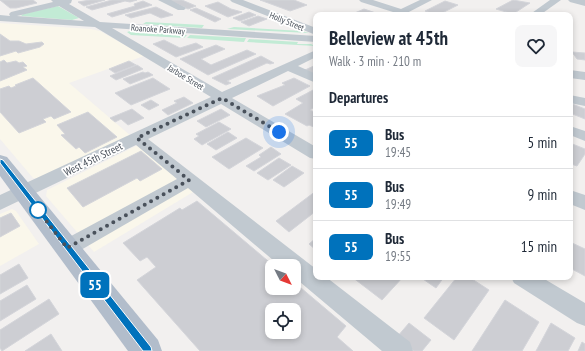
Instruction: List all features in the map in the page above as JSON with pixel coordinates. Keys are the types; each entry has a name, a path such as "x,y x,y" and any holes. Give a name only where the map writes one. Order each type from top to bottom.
{"main road":[{"path":"0,162 147,351"}],"street":[{"path":"163,0 181,8"},
{"name":"Holly Street","path":"235,0 313,31"},
{"path":"364,0 396,12"},
{"path":"401,12 427,0"},
{"path":"538,12 556,0"},
{"path":"572,0 585,3"},
{"path":"0,18 62,1"},
{"name":"Jarboe Street","path":"62,1 98,25 313,152"},
{"name":"Roanoke Parkway","path":"0,18 313,39"},
{"name":"West 45th Street","path":"0,203 313,54"},
{"path":"288,66 313,78"},
{"path":"573,74 585,76"},
{"path":"573,100 585,102"},
{"path":"573,131 585,136"},
{"path":"137,138 401,351"},
{"path":"67,248 189,180"},
{"path":"573,197 585,203"},
{"path":"527,280 585,314"}],"shaded area":[{"path":"0,23 91,29 100,31 144,56 69,83 131,136 37,179 33,178 0,139"},
{"path":"146,141 203,186 94,252 46,196 47,190"},
{"path":"12,209 16,211 39,244 0,266 0,214"}],"green space":[{"path":"58,6 79,18 72,20 21,16 23,14"},
{"path":"146,22 204,25 202,28 143,24"},
{"path":"234,27 302,31 309,33 227,29"},
{"path":"127,32 187,35 184,38 131,35"},
{"path":"190,35 246,38 244,42 187,38"},
{"path":"249,39 298,42 297,44 311,44 313,46 247,42"}],"building":[{"path":"0,0 33,0 37,3 10,8"},
{"path":"105,0 84,6 78,2"},
{"path":"112,0 137,0 130,2 125,1 92,10 86,7"},
{"path":"169,0 182,0 196,6 188,9"},
{"path":"260,0 294,0 307,5 290,11"},
{"path":"513,0 530,3 516,12 506,12 496,9"},
{"path":"143,1 152,5 112,17 107,14 135,6 134,4"},
{"path":"445,1 458,5 444,12 425,11"},
{"path":"218,2 231,9 242,12 228,17 205,6"},
{"path":"156,7 173,15 161,18 150,13 131,18 125,15"},
{"path":"196,8 221,19 215,22 190,10"},
{"path":"364,9 373,12 357,12"},
{"path":"249,12 256,15 240,21 233,18"},
{"path":"258,16 267,19 249,26 241,22"},
{"path":"0,34 10,41 19,41 26,44 42,42 44,44 40,47 18,53 16,51 0,56"},
{"path":"164,40 180,48 196,43 203,47 176,57 153,44"},
{"path":"216,45 225,49 201,59 211,65 247,50 256,54 208,75 180,59"},
{"path":"573,52 585,53 585,60 577,59"},
{"path":"261,56 274,63 267,63 227,81 231,83 226,85 212,78"},
{"path":"4,60 7,63 16,61 19,63 23,62 27,66 23,67 27,70 0,81 0,62"},
{"path":"129,61 136,65 115,73 109,69"},
{"path":"137,65 143,69 116,80 110,76"},
{"path":"313,66 313,74 305,70"},
{"path":"143,72 148,72 153,75 130,84 123,79"},
{"path":"33,78 71,112 54,119 51,116 43,119 46,122 19,133 0,112 0,89 9,86 11,88"},
{"path":"153,78 170,89 131,105 115,93"},
{"path":"294,78 310,86 273,106 257,96 285,85 282,83"},
{"path":"313,90 313,108 310,110 313,112 313,127 309,125 307,126 285,114 303,103 296,99"},
{"path":"184,97 193,103 168,115 162,110 177,103 174,101"},
{"path":"151,100 159,105 149,110 141,105"},
{"path":"573,104 585,109 585,119 573,114"},
{"path":"132,109 144,118 128,125 121,119 115,122 110,118"},
{"path":"221,109 230,115 206,127 197,121"},
{"path":"88,112 117,137 85,153 79,147 76,149 61,135 65,134 57,125"},
{"path":"219,122 231,129 202,145 194,139 199,136 196,134"},
{"path":"228,132 237,138 216,150 207,144"},
{"path":"246,138 263,148 229,169 212,157"},
{"path":"573,144 585,149 585,154 577,166 573,165"},
{"path":"271,147 281,154 254,171 246,166 261,157 259,155"},
{"path":"141,151 162,169 140,181 137,178 83,207 67,188"},
{"path":"279,158 291,165 268,180 257,173"},
{"path":"292,166 304,173 284,187 273,180"},
{"path":"313,193 313,213 289,232 276,221"},
{"path":"197,201 266,259 265,295 301,295 301,288 346,326 337,337 353,351 200,351 137,280 156,267 147,257 140,261 123,243 180,208 182,210"},
{"path":"11,213 20,226 0,237 0,218"},
{"path":"313,241 313,247 309,244"},
{"path":"573,243 585,249 585,276 573,270"},
{"path":"19,264 28,278 0,294 0,275"},
{"path":"356,280 400,280 382,300"},
{"path":"424,280 442,280 436,288"},
{"path":"455,280 474,280 489,290 454,340 424,318"},
{"path":"27,285 36,299 0,321 0,301"},
{"path":"49,299 59,314 2,351 0,348 0,330"},
{"path":"505,300 539,322 522,351 472,351"},
{"path":"409,323 431,340 422,351 414,351 397,337"},
{"path":"551,323 575,338 568,351 536,351"},
{"path":"51,334 62,351 25,351"},
{"path":"582,342 585,344 585,351 578,351"}],"bus line":[{"name":"55","path":"0,162 147,351"}],"route":[{"path":"38,210 67,248 189,180 137,138 222,98 279,132"}]}
